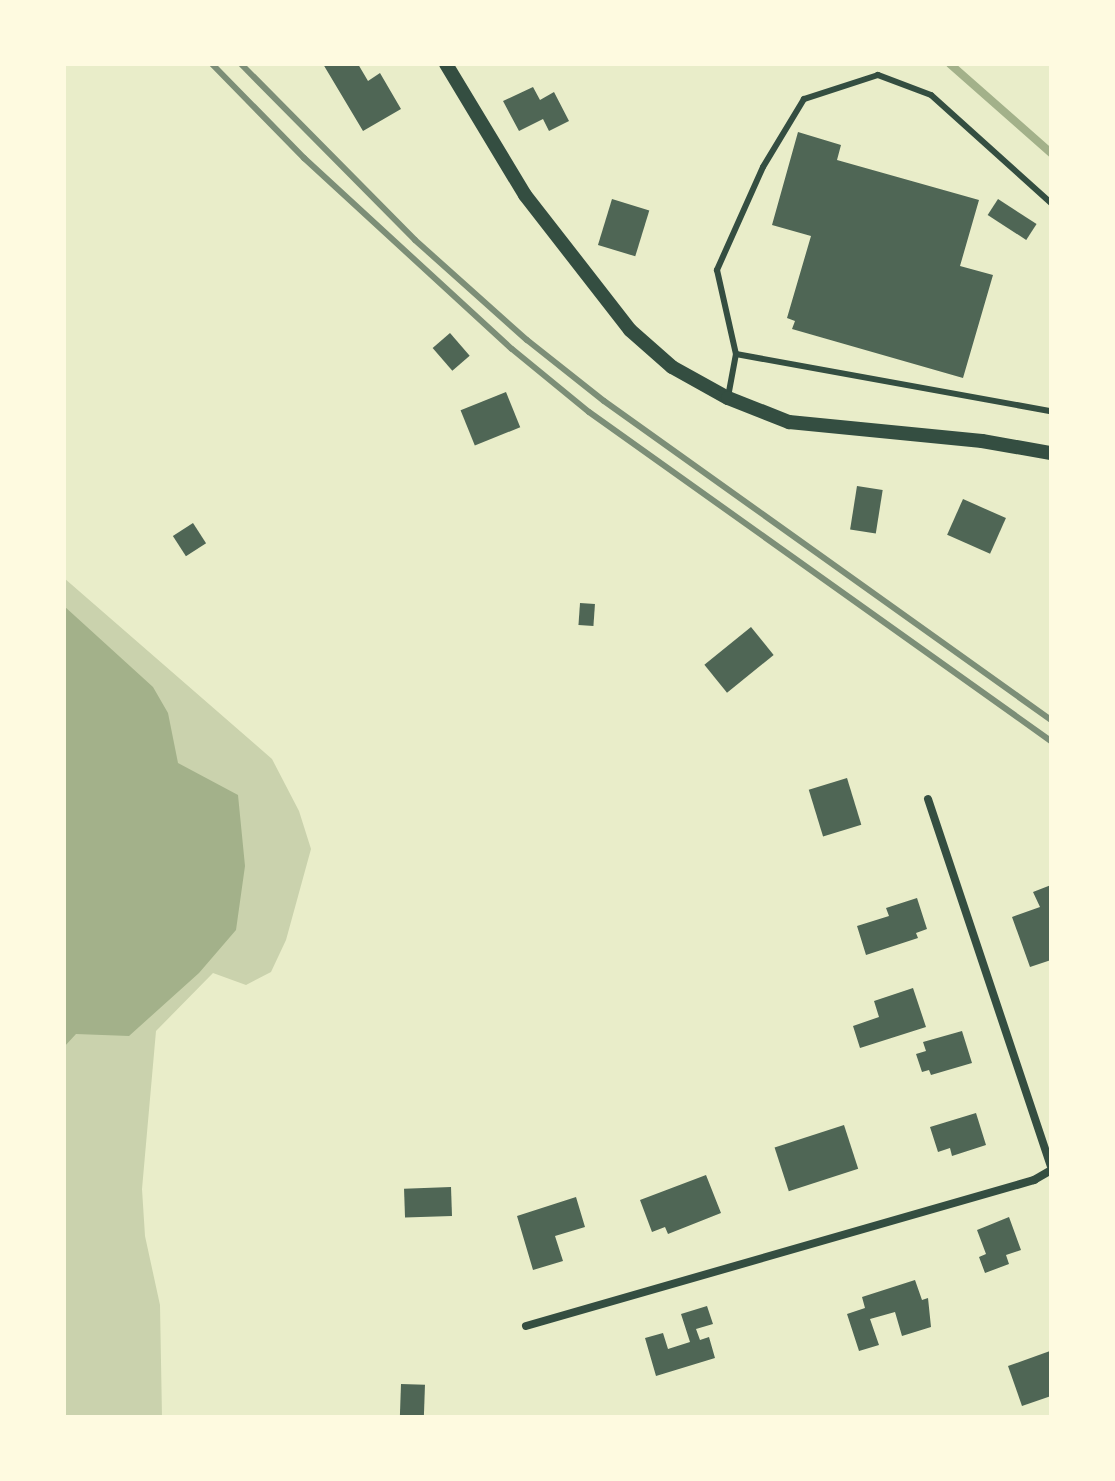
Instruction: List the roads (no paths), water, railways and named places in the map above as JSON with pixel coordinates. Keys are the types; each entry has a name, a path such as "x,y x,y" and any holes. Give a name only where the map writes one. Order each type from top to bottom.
{"street":[{"path":"446,64 525,195 630,330 672,367 728,398 789,422 982,441 1051,453"},
{"path":"526,1326 1034,1180 1051,1168 928,799"}],"lane":[{"path":"728,398 736,354 717,270 763,167 804,99 878,75 931,95 1051,203"},
{"path":"736,354 1051,411"}],"waterway":[{"path":"950,64 1051,153"}],"railway":[{"path":"212,64 304,158 512,349 589,412 1051,741"},
{"path":"241,64 415,240 527,340 604,401 1051,720"}]}
